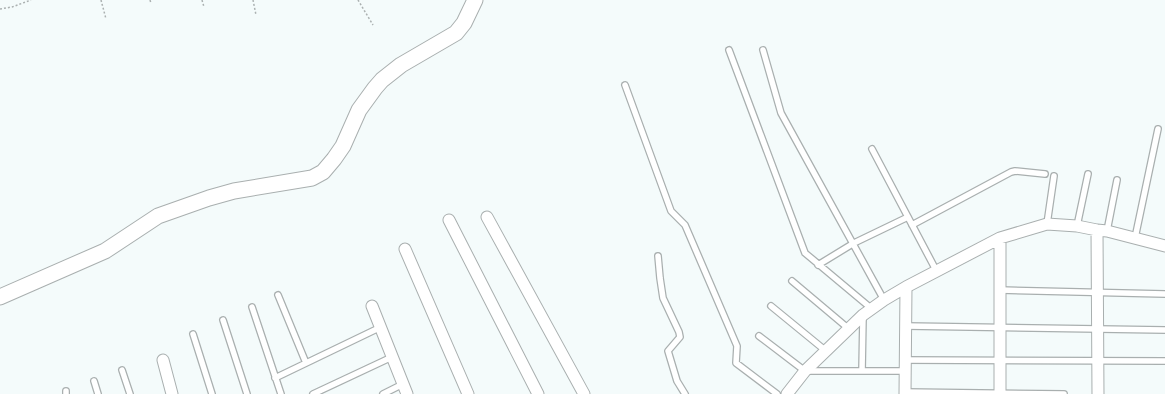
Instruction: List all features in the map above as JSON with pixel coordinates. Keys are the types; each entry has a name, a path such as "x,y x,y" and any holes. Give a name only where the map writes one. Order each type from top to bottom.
{"main road":[{"path":"0,297 105,252 158,216 209,198 228,193 312,178 323,172 343,146 359,110 382,80 401,65 456,33 464,24 475,0"}],"street":[{"path":"487,217 584,394"},
{"path":"449,220 538,394"},
{"path":"787,394 802,375 867,312 906,287 1000,238 1047,224 1077,226 1165,245"},
{"path":"1098,394 1098,292 1102,231"},
{"path":"1000,238 1000,394"},
{"path":"404,249 468,394"},
{"path":"905,393 906,287"},
{"path":"372,306 405,389"},
{"path":"163,360 172,394"},
{"path":"798,394 802,375"}],"lane":[{"path":"729,50 804,253 867,312 862,371"},
{"path":"762,50 781,113 854,243 884,300"},
{"path":"625,85 672,211 685,225 737,346 736,363 777,394"},
{"path":"1135,238 1158,129"},
{"path":"872,149 937,272"},
{"path":"912,225 1015,170 1045,174"},
{"path":"1077,226 1088,174"},
{"path":"1047,224 1054,176"},
{"path":"1102,231 1117,180"},
{"path":"818,265 854,243 908,217"},
{"path":"658,256 663,298 680,337 668,351 677,381 685,394"},
{"path":"792,281 849,328"},
{"path":"1000,290 1165,294"},
{"path":"278,295 306,363"},
{"path":"771,306 826,351"},
{"path":"252,307 281,394"},
{"path":"223,320 247,394"},
{"path":"906,326 1165,330"},
{"path":"275,378 381,327"},
{"path":"193,334 212,394"},
{"path":"759,336 802,375 862,371 905,366 1000,361 1165,361"},
{"path":"313,394 392,356"},
{"path":"122,370 130,394"},
{"path":"94,382 98,394"},
{"path":"383,394 405,389"},
{"path":"905,393 1064,394"}],"path":[{"path":"0,9 12,7 31,0"},
{"path":"101,0 106,19"},
{"path":"202,0 204,7"},
{"path":"253,0 256,15"},
{"path":"358,0 373,25"}]}
